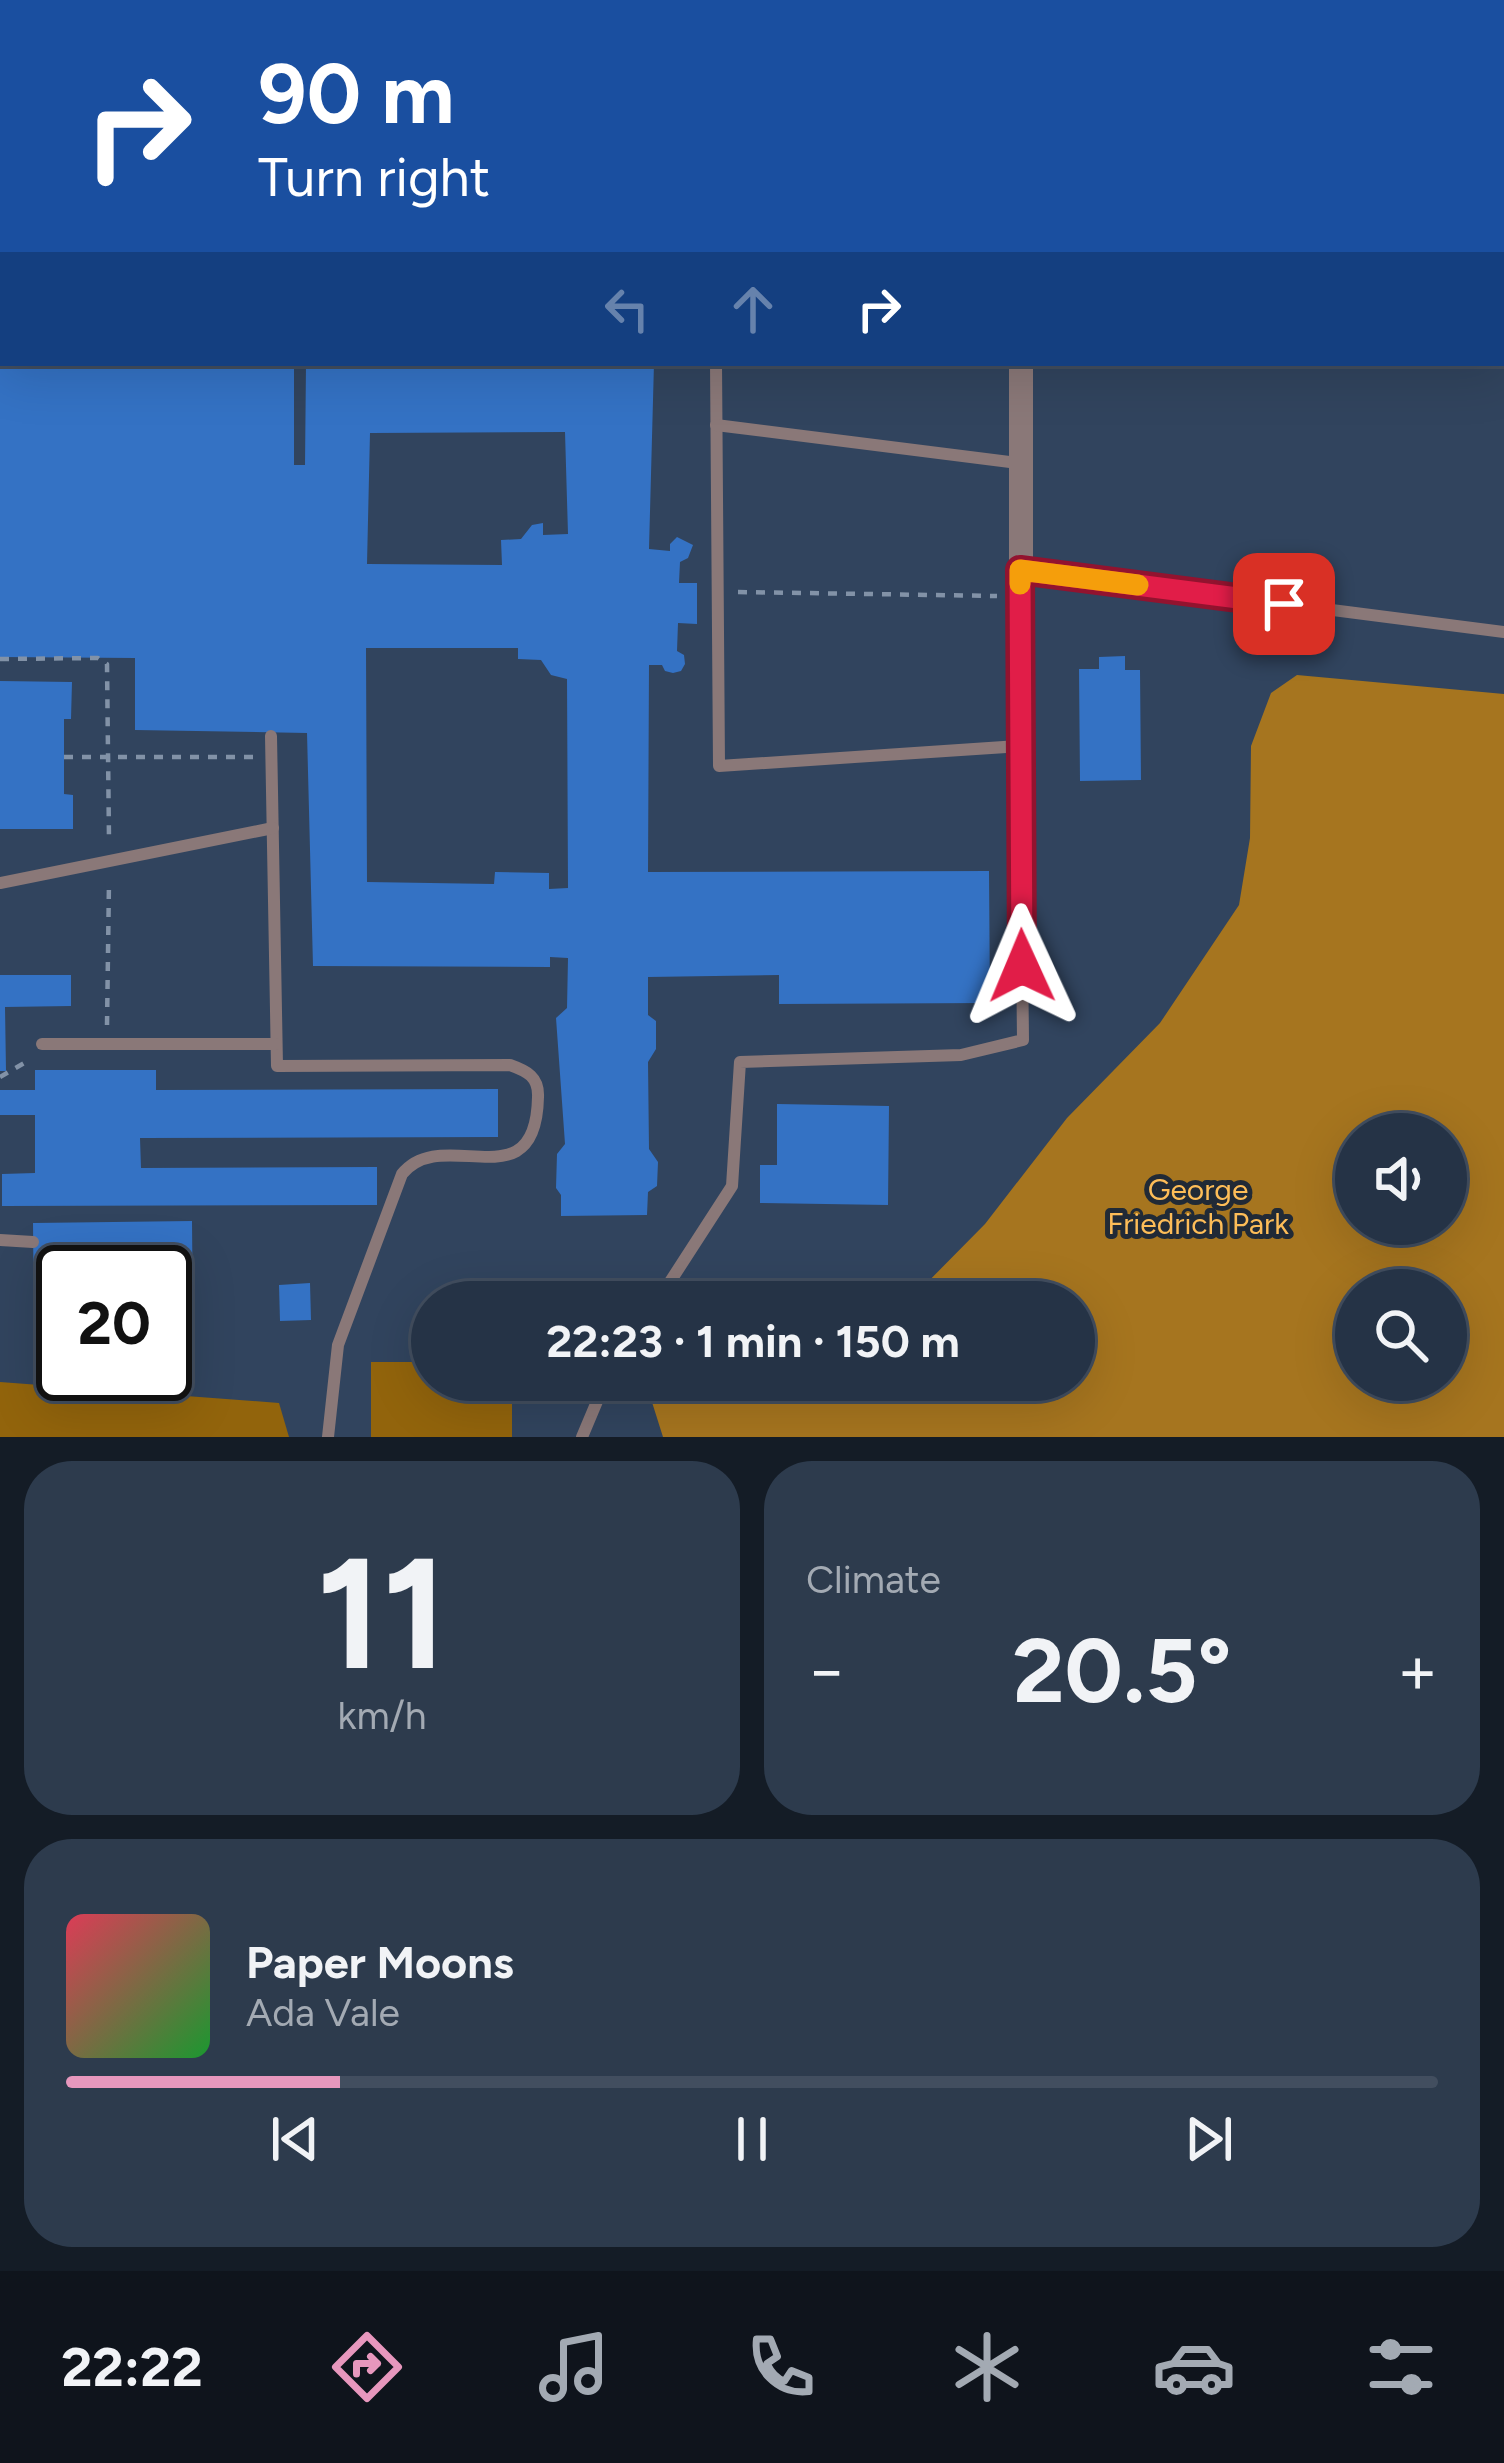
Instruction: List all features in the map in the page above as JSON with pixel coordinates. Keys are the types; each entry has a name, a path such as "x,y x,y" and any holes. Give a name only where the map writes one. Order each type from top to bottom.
{"street":[{"path":"1019,366 1021,861"}],"lane":[{"path":"716,366 719,766 1020,746"},
{"path":"716,425 1018,463"},
{"path":"1020,583 1504,632"},
{"path":"272,736 277,1066 510,1064 529,1072 538,1087 536,1132 522,1148 505,1156 421,1158 402,1174 338,1345 328,1437"},
{"path":"0,883 273,828"},
{"path":"671,1281 732,1186 740,1062 961,1055 1024,1040 1021,861"},
{"path":"42,1044 276,1044"},
{"path":"0,1240 33,1242"},
{"path":"582,1437 597,1401"}],"path":[{"path":"718,592 1020,583"},
{"path":"0,659 98,658 107,664 107,1043"},
{"path":"64,757 272,757"},
{"path":"0,1077 29,1062 42,1044"}],"shaded area":[{"path":"371,1362 411,1362 411,1401 512,1401 512,1437 371,1437"},
{"path":"0,1382 36,1385 36,1401 192,1401 192,1396 279,1403 289,1437 0,1437"}],"green space":[{"name":"George Friedrich Park","path":"1297,675 1504,694 1504,1437 663,1437 652,1401 1095,1401 1095,1281 929,1281 985,1224 1067,1118 1160,1023 1239,905 1250,838 1251,746 1271,693"}],"building":[{"path":"0,366 294,366 294,465 305,465 306,366 654,366 649,549 670,551 677,537 693,545 688,558 680,562 679,583 697,583 697,624 678,623 677,651 684,655 685,664 681,671 649,665 648,872 989,871 990,1003 779,1004 779,975 648,977 648,1015 656,1021 656,1049 648,1062 649,1149 658,1162 657,1186 648,1192 647,1215 561,1216 557,1154 565,1144 556,1018 567,1008 568,958 550,957 550,967 313,966 307,733 135,730 135,658 0,657","holes":["565,432 568,534 543,535 543,523 532,525 521,539 501,540 502,565 367,564 370,433","366,648 518,648 518,659 541,660 551,675 567,679 568,888 549,889 549,873 495,872 494,884 367,882"]},
{"path":"1125,656 1125,670 1140,670 1141,780 1080,781 1079,669 1099,669 1099,657"},
{"path":"0,681 72,682 71,719 64,719 64,794 73,795 73,829 0,829"},
{"path":"0,975 71,975 71,1006 5,1007 6,1071 0,1071"},
{"path":"35,1070 156,1070 156,1090 498,1089 498,1137 140,1138 141,1168 377,1167 377,1205 2,1206 2,1174 35,1173 35,1115 0,1115 0,1090 35,1090"},
{"path":"777,1104 889,1106 888,1205 760,1203 760,1165 777,1165"},
{"path":"192,1221 193,1327 192,1245 36,1245 34,1329 33,1223"},
{"path":"310,1283 311,1320 280,1321 279,1285"}],"slow traffic":[{"path":"1020,584 1020,570 1138,585"}],"route":[{"path":"1022,966 1020,570 1284,604"}]}
